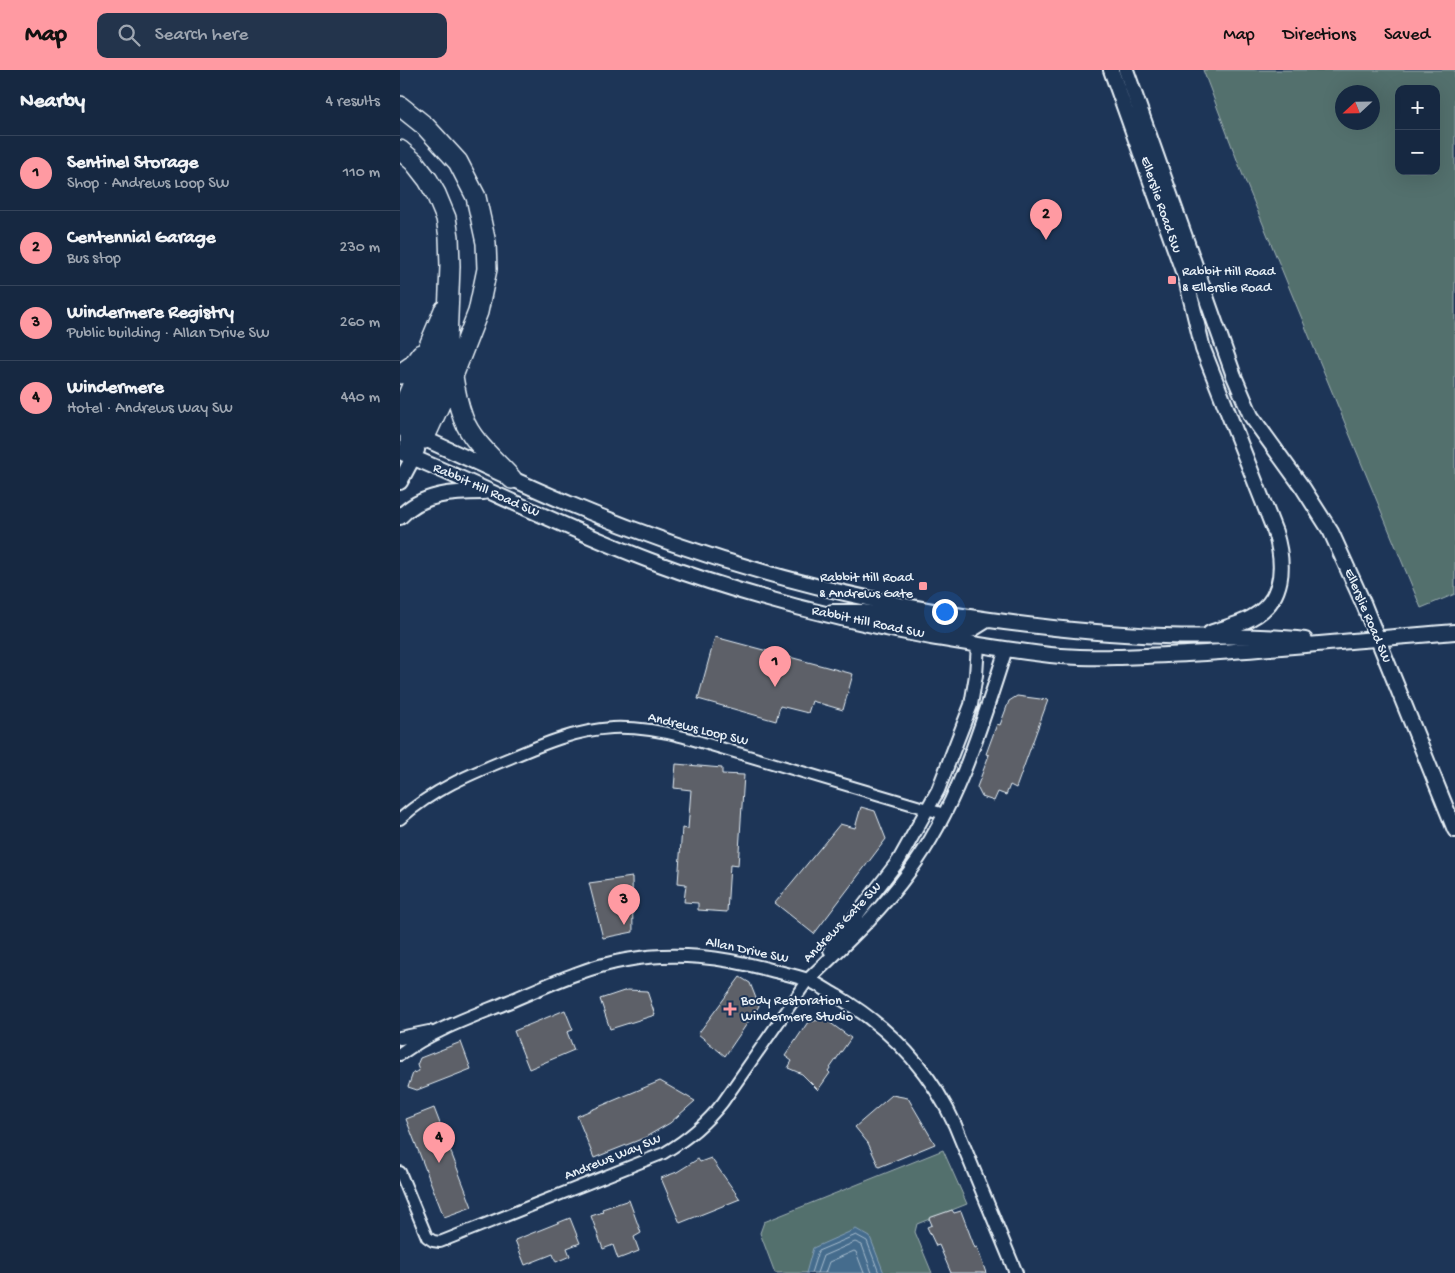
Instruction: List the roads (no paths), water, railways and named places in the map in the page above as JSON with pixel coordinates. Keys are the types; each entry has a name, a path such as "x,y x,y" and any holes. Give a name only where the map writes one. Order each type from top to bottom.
{"highway":[{"path":"400,106 425,126 458,162 476,197 486,243 487,269 483,292 473,326 453,376 412,433"},
{"path":"400,150 414,162 436,194 446,218 450,266 447,341 412,433 406,455"},
{"path":"400,414 448,300"},
{"path":"400,374 413,365 431,341"},
{"path":"453,376 463,419 478,442 512,479"}],"main road":[{"name":"Ellerslie Road SW","path":"1111,70 1226,385 1242,409 1252,416"},
{"name":"Ellerslie Road SW","path":"1126,70 1230,367 1252,416 1303,488 1330,532 1364,605 1455,830"},
{"path":"1188,283 1203,349 1276,532 1281,552 1281,571 1274,598 1260,612 1241,623 1198,637"},
{"name":"Rabbit Hill Road SW","path":"412,433 512,479 613,521 683,547 812,585 890,603 987,620 1097,632 1198,637 1274,636 1334,644"},
{"path":"400,482 406,455"},
{"name":"Rabbit Hill Road SW","path":"406,455 544,517 652,562 751,594 819,613 867,625 978,645 1062,656 1111,657 1244,651 1455,632"},
{"path":"400,517 425,499 460,492 488,492"},
{"path":"819,613 853,611 972,630 987,620"}],"street":[{"name":"Andrews Gate SW","path":"808,980 847,926 899,860 928,810 955,749 971,705 978,645"},
{"name":"Andrews Gate SW","path":"808,980 877,912 910,870 935,833 978,734 1006,649"},
{"name":"Andrews Loop SW","path":"400,819 419,802 466,776 561,738 591,730 613,728 661,731 944,814"},
{"name":"Allan Drive SW","path":"400,1054 441,1030 591,969 624,960 680,955 706,956 731,960 808,980 847,1002 869,1018 906,1051 929,1079 955,1125 1016,1273"},
{"name":"Andrews Way SW","path":"400,1172 427,1237 433,1242 440,1242 664,1153 694,1134 709,1120 808,980"},
{"name":"Allan Drive SW","path":"400,1038 441,1030"}],"water":[{"path":"856,1229 870,1237 884,1273 806,1273 813,1248"}],"place":[{"name":"Centennial Garage","path":"1046,240"},
{"name":"Rabbit Hill Road & Ellerslie Road","path":"1172,280"},
{"name":"Rabbit Hill Road & Andrews Gate","path":"923,586"},
{"name":"Sentinel Storage","path":"775,687"},
{"name":"Windermere Registry","path":"624,925"},
{"name":"Body Restoration - Windermere Studio","path":"730,1009"},
{"name":"Windermere","path":"439,1163"}]}
